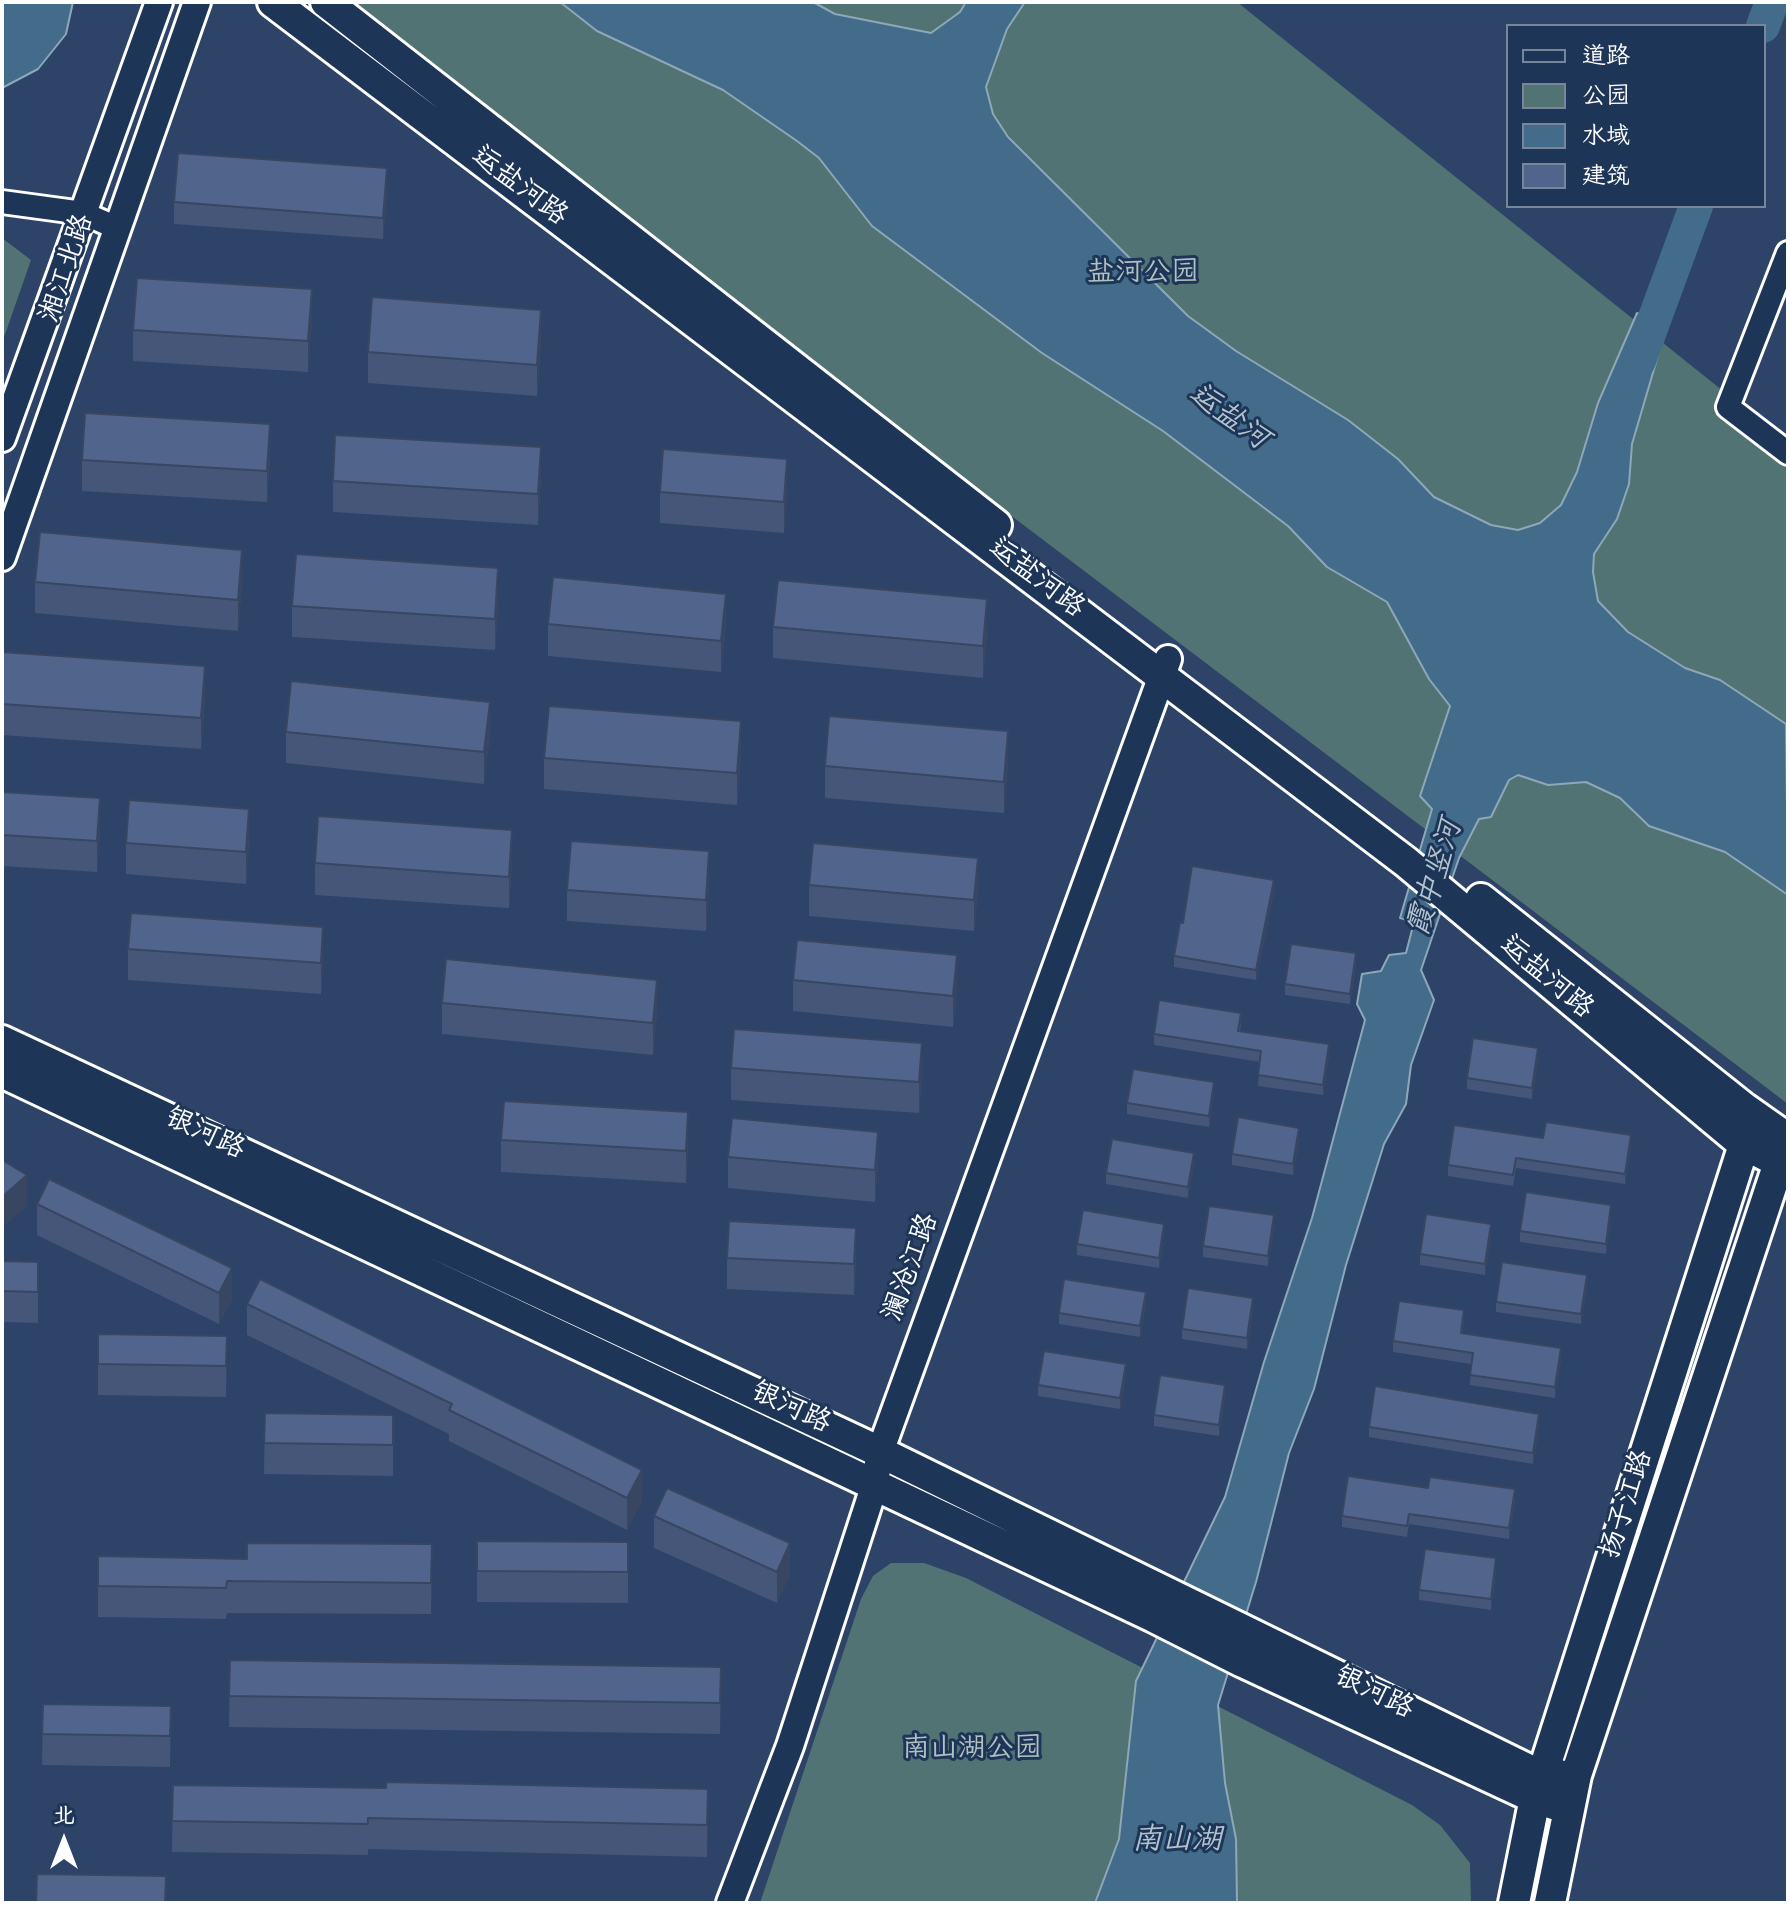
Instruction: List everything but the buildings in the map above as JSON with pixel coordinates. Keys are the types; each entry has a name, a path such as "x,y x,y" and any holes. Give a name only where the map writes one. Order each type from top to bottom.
{"main road":[{"name":"运盐河路","path":"273,2 1165,667 1744,1108 1784,1150"},
{"name":"运盐河路","path":"326,2 1165,667"},
{"name":"运盐河路","path":"1462,896 1742,1143 1784,1150"},
{"name":"银河路","path":"2,1041 880,1452 1161,1606 1539,1788 1569,1809"},
{"name":"银河路","path":"2,1072 874,1487 1161,1606"},
{"name":"扬子江路","path":"1514,1903 1539,1788 1742,1143 1744,1108"},
{"name":"扬子江路","path":"1550,1903 1576,1775 1784,1150"},
{"name":"银河路","path":"1539,1788 1576,1775"}],"street":[{"name":"湘江北路","path":"2,438 159,2"},
{"name":"湘江北路","path":"2,557 197,2"},
{"path":"2,202 83,213 117,228"},
{"path":"1788,253 1728,407 1788,453"},
{"name":"澜沧江路","path":"730,1903 790,1746 874,1487 880,1452 1165,667"}],"green space":[{"name":"盐河公园","path":"333,2 1237,2 1788,443 1788,1104"},
{"path":"2,238 31,260 2,343"},
{"name":"南山湖公园","path":"891,1563 924,1563 966,1578 1412,1805 1440,1825 1470,1863 1471,1903 760,1903 861,1599 873,1576"}],"water":[{"path":"2,2 73,2 66,34 38,69 2,88"},
{"path":"560,2 813,2 835,14 931,33 960,12 966,2 1025,2 1007,29 986,87 993,114 1008,137 1188,316 1236,351 1348,420 1398,459 1434,497 1491,525 1518,530 1540,523 1561,505 1577,472 1598,403 1637,313 1667,325 1632,444 1629,484 1617,519 1594,554 1593,572 1598,601 1628,632 1685,668 1720,680 1786,724 1788,895 1725,852 1649,826 1620,798 1586,782 1548,785 1518,775 1509,780 1491,817 1479,819 1459,858 1421,970 1434,1000 1411,1065 1406,1104 1384,1144 1346,1265 1314,1389 1289,1453 1256,1582 1218,1705 1225,1783 1236,1839 1237,1903 1095,1903 1119,1839 1136,1681 1225,1497 1264,1362 1312,1218 1365,1020 1357,1004 1362,974 1381,971 1389,955 1406,953 1414,922 1400,918 1432,809 1420,796 1450,706 1429,679 1387,602 1327,567 1288,526 1163,431 1042,353 872,226 819,158 797,141 723,90 597,31"}],"waterway":[{"name":"霞中竖河","path":"1764,24 1772,2"},
{"name":"霞中竖河","path":"1639,361 1695,208"}],"water label":[{"name":"运盐河","path":"1227,419"},
{"name":"南山湖","path":"1177,1843"}]}
